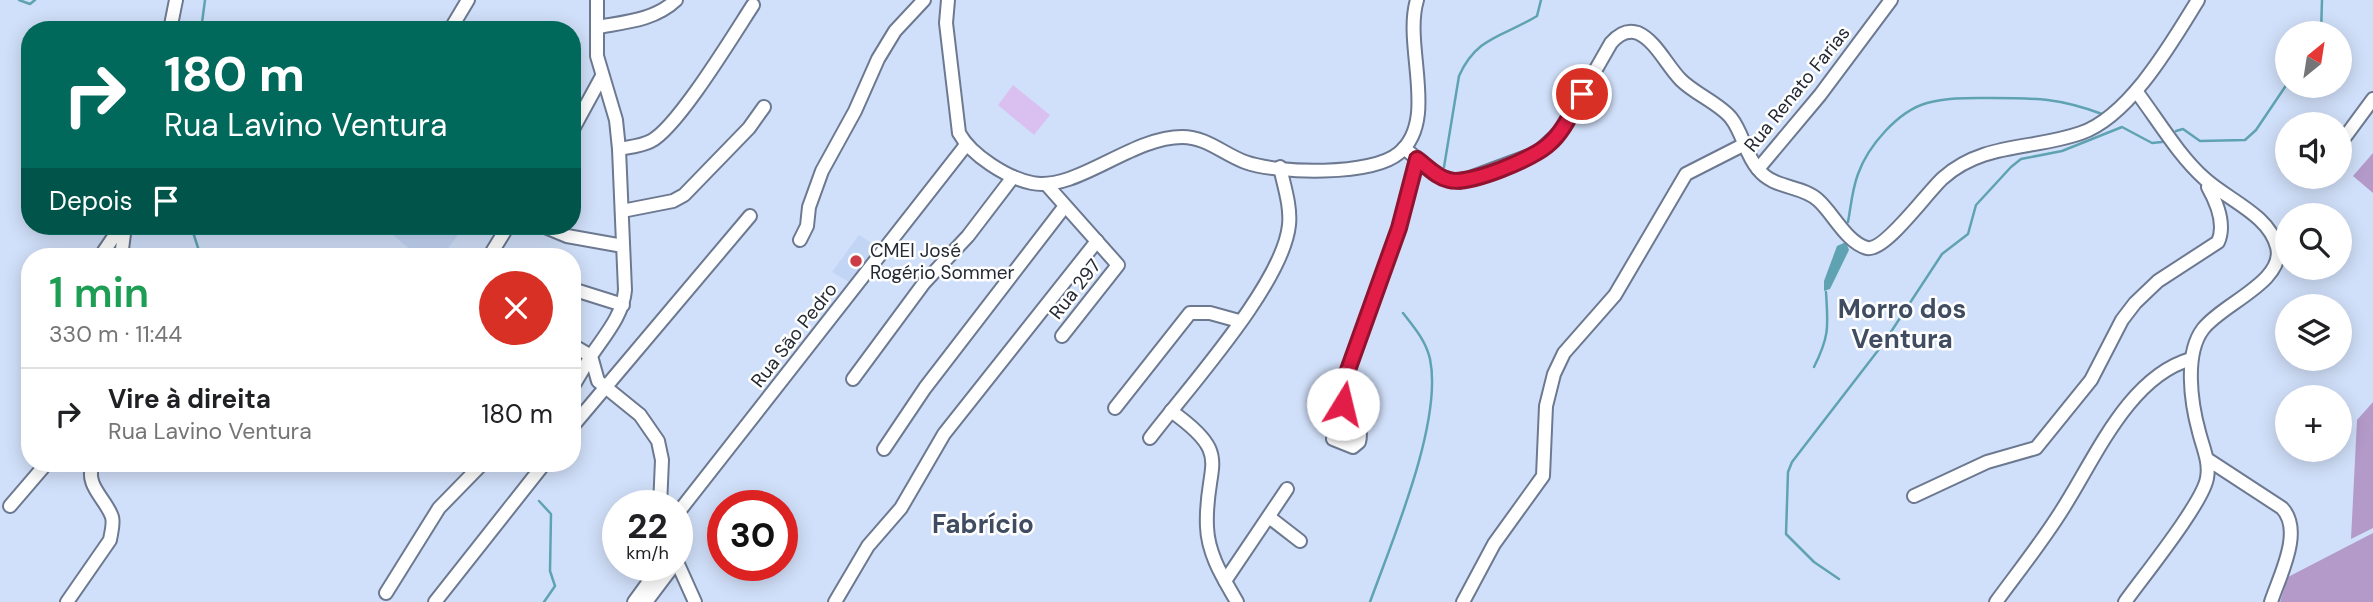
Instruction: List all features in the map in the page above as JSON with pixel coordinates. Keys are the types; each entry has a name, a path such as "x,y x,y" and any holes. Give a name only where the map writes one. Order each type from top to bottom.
{"street":[{"path":"172,21 176,0"},
{"path":"455,21 468,0"},
{"path":"581,373 623,305 619,149 616,120 597,57 597,0"},
{"path":"598,27 646,17 662,11 676,0"},
{"path":"800,240 807,226 809,207 822,171 855,111 878,59 895,31 924,0"},
{"path":"948,0 946,23 956,122 966,145 1013,177 1046,184 1064,180 1151,142 1173,137 1198,139 1243,162 1280,167 1345,171 1389,159 1404,148 1415,130 1419,112 1412,37 1417,0"},
{"name":"Rua Renato Farias","path":"1758,169 1820,95 1891,0"},
{"path":"1404,148 1444,179 1459,182 1544,149 1560,132 1611,43 1629,32 1647,39 1687,86 1730,116 1758,169 1776,183 1815,198 1855,240 1874,248 1886,240 1937,183 1960,164 1992,150 2084,132 2136,91 2198,0"},
{"path":"619,149 650,142 665,129 716,63 753,5"},
{"path":"581,114 602,76"},
{"path":"1914,496 1987,462 2024,454 2044,439 2091,380 2122,320 2135,303 2158,281 2218,242 2221,231 2218,207 2203,177 2136,91"},
{"path":"2352,127 2373,99"},
{"path":"622,211 673,201 684,195 749,128 764,107"},
{"name":"Rua São Pedro","path":"693,494 966,145"},
{"path":"1463,602 1494,544 1542,478 1546,407 1554,374 1564,353 1615,295 1686,174 1743,145"},
{"path":"1333,439 1353,447 1359,442 1359,427 1343,404 1343,384 1399,228 1417,159"},
{"path":"1150,438 1267,282 1286,239 1289,213 1280,167"},
{"path":"853,379 924,283 968,236 1013,177"},
{"path":"2203,177 2271,231 2275,242"},
{"path":"835,602 868,546 901,508 944,434 1097,242 1046,184"},
{"path":"884,449 925,388 1065,206"},
{"path":"581,416 750,216"},
{"path":"564,235 623,246"},
{"name":"Rua 297","path":"1062,336 1118,265 1097,242"},
{"path":"2125,602 2199,498 2207,478 2207,459 2197,425 2191,359 2204,327 2275,269"},
{"path":"581,292 623,305"},
{"path":"1115,408 1189,313 1210,313 1240,321"},
{"path":"581,350 591,356"},
{"path":"591,356 594,375 604,387 640,415 658,441 662,457 661,490"},
{"path":"1996,602 2062,511 2104,439 2139,393 2169,367 2191,359"},
{"path":"1171,411 1198,431 1212,452 1207,535 1215,562 1237,602"},
{"path":"2207,459 2283,508 2291,520 2292,530 2286,555 2271,602"},
{"path":"10,506 39,472"},
{"path":"67,602 110,540 112,516 100,501 90,472"},
{"path":"386,593 439,508 474,472"},
{"path":"435,602 538,472"},
{"path":"1225,581 1287,489"},
{"path":"1269,517 1300,541"},
{"path":"634,602 649,581"},
{"path":"646,602 663,581"},
{"path":"684,581 695,602"}],"shaded area":[{"path":"1013,85 1050,115 1034,135 998,105"},
{"path":"2373,153 2373,193 2353,176"},
{"path":"393,235 458,235 448,248 408,248"},
{"name":"CMEI José Rogério Sommer","path":"859,235 881,249 854,285 832,272"},
{"path":"1846,242 1849,250 1830,289 1824,291 1824,281 1837,246"},
{"path":"2373,402 2373,528 2351,539 2357,420"},
{"path":"2373,533 2373,602 2280,602 2288,577"}],"waterway":[{"path":"19,0 30,4 35,0"},
{"path":"202,21 205,0"},
{"path":"1444,167 1459,76 1466,63 1492,39 1537,16 1541,0"},
{"path":"2321,21 2322,0"},
{"path":"1848,222 1856,180 1869,152 1885,131 1916,107 1951,99 2022,98 2060,102 2102,114"},
{"path":"2176,131 2183,129 2200,141 2245,140 2256,130 2278,98"},
{"path":"1839,579 1814,562 1786,534 1788,472 1792,462 1883,344 1942,254 1968,234 1976,205 2021,159 2062,151 2122,127 2152,143 2162,142"},
{"path":"194,235 198,248"},
{"path":"1814,367 1827,330 1826,292"},
{"path":"1370,602 1413,481 1429,415 1432,385 1430,359 1423,340 1403,313"},
{"path":"539,501 551,514 550,571 555,586 544,602"}],"place":[{"name":"CMEI José Rogério Sommer","path":"856,261"}],"district":[{"name":"Morro dos Ventura","path":"1902,324"},
{"name":"Fabrício","path":"983,524"}],"route":[{"path":"1343,404 1343,384 1399,228 1417,159 1444,179 1459,182 1473,179 1544,149 1560,132 1582,94"}]}
